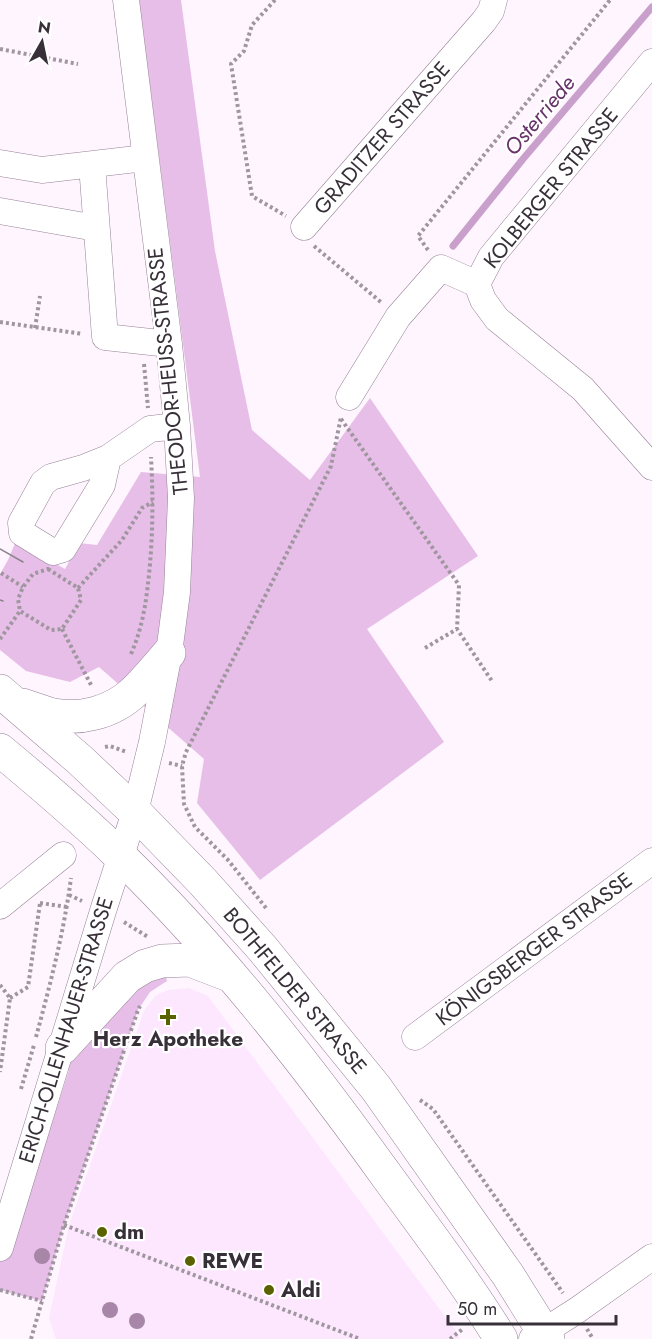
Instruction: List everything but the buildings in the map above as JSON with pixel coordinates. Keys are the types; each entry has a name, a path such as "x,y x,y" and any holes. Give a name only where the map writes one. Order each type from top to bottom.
{"main road":[{"path":"7,697 51,714 85,716 118,704 134,692 169,653"},
{"name":"BOTHFELDER STRASSE","path":"7,697 80,760 135,812 203,882 262,948 376,1088 508,1275 542,1337"},
{"name":"BOTHFELDER STRASSE","path":"0,750 60,800 120,856 173,910 233,977 346,1119 475,1297 501,1339"},
{"path":"62,1048 127,977 145,966 162,961 190,960 233,977"}],"street":[{"name":"THEODOR-HEUSS-STRASSE","path":"126,0 169,344 182,498 177,592 169,653 135,812"},
{"name":"GRADITZER STRASSE","path":"304,226 484,21 491,11 494,0"},
{"name":"KOLBERGER STRASSE","path":"652,62 491,257 477,284 483,300 497,319 583,389 652,467"},
{"path":"0,163 42,170 145,158"},
{"path":"92,165 105,337 169,344"},
{"path":"0,211 96,228"},
{"path":"345,408 399,317 441,268 477,284"},
{"path":"108,458 150,429 177,426"},
{"name":"ERICH-OLLENHAUER-STRASSE","path":"0,1248 135,812"},
{"path":"0,906 63,855"},
{"name":"KÖNIGSBERGER STRASSE","path":"415,1037 652,861"},
{"path":"542,1337 652,1257"}],"path":[{"path":"275,0 252,25 244,51 231,64 252,196 304,226"},
{"path":"441,268 417,236 610,0"},
{"path":"0,49 78,64"},
{"name":"GRADITZER STRASSE","path":"304,226 307,240 399,317"},
{"path":"35,327 40,296"},
{"path":"0,322 105,337"},
{"path":"345,408 459,585 457,629 492,681"},
{"path":"228,860 195,827 184,804 182,766 186,752 331,466 345,408"},
{"path":"78,588 122,540 141,508 153,502"},
{"path":"0,639 20,611 18,600 23,587 33,574 48,569 78,588 81,600 62,629"},
{"path":"1,573 23,587"},
{"path":"20,611 51,630 62,629"},
{"path":"62,629 93,689"},
{"path":"425,648 457,629"},
{"path":"18,1099 52,977 69,895"},
{"path":"10,998 28,987 40,903"},
{"path":"0,985 10,998 0,1072"},
{"path":"31,1339 64,1225 138,1010 144,1001"},
{"path":"64,1225 360,1339"},
{"path":"0,1290 42,1301"},
{"path":"450,1339 464,1328"}],"shaded area":[{"path":"139,0 181,0 215,251 252,430 310,480 370,398 478,556 367,629 444,742 260,880 197,803 204,759 99,667 70,682 26,671 0,650 0,574 16,541 65,569 79,543 97,545 141,472 200,477"},
{"path":"162,961 167,981 150,992 138,1010 64,1225 42,1301 0,1290 0,1249 37,1170 69,1070 56,1065"},
{"path":"189,988 208,996 460,1339 56,1339 49,1318 69,1225 144,1011 155,996 168,990"}],"waterway":[{"name":"Osterriede","path":"453,246 523,159 652,7"}],"tram line":[{"path":"0,549 23,562"}],"place":[{"name":"Herz Apotheke","path":"168,1017"},
{"name":"dm","path":"102,1232"},
{"name":"REWE","path":"190,1261"},
{"name":"Aldi","path":"269,1290"}]}
